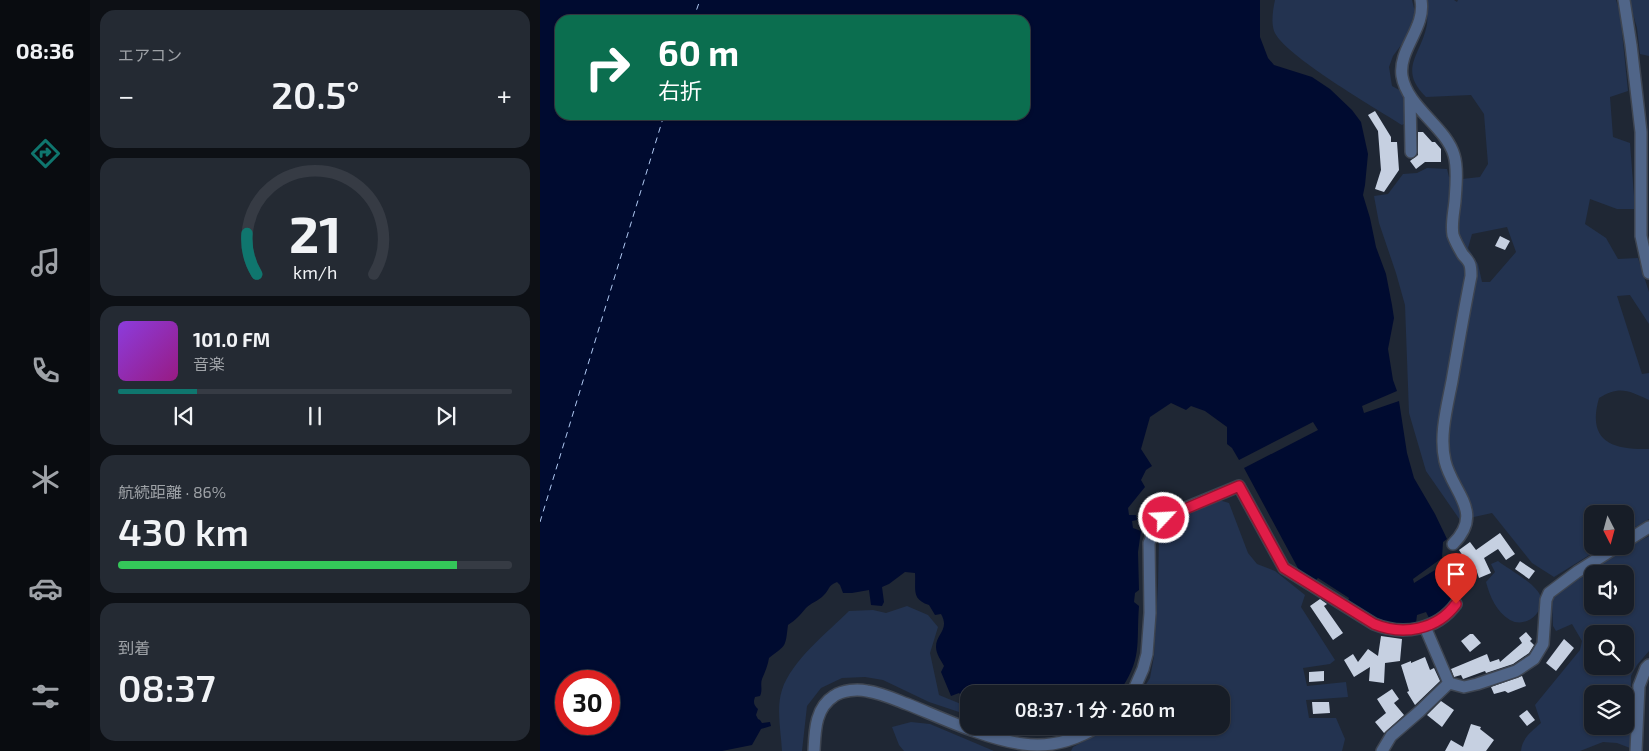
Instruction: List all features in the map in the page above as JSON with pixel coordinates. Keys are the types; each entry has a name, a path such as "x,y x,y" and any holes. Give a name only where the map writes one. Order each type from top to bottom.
{"street":[{"path":"1421,0 1419,24 1407,51 1402,70 1405,84 1410,94 1444,136 1454,155 1455,202 1452,221 1454,235 1462,253 1470,264 1471,270 1443,442 1448,470 1464,500 1466,508 1466,521 1463,530 1460,537 1453,544"},
{"path":"1624,0 1641,132 1641,236 1649,273"},
{"path":"1410,94 1411,152"},
{"path":"1136,685 1147,654 1150,613 1149,543 1154,531 1164,518 1171,514 1239,486 1284,568 1374,624 1390,630 1412,630 1425,627 1439,620 1451,611 1456,604"},
{"path":"1634,536 1649,527"},
{"path":"1448,683 1464,687 1478,684 1516,671 1534,659 1542,644 1546,600 1549,593 1604,555"},
{"path":"1425,627 1448,683"},
{"path":"1636,751 1639,686 1649,665"},
{"path":"1382,751 1391,736 1448,683"},
{"path":"814,751 817,721 821,711 834,696 842,692 855,690 880,694 985,734 1022,744 1062,747 1083,735"}],"shaded area":[{"path":"540,0 1260,0 1260,37 1268,58 1274,65 1312,77 1330,89 1352,110 1361,122 1368,154 1363,195 1376,247 1386,274 1392,305 1394,318 1388,349 1393,380 1397,391 1362,406 1364,413 1399,401 1407,453 1414,478 1447,539 1443,542 1442,558 1413,579 1414,583 1443,565 1447,567 1451,591 1449,604 1438,614 1429,618 1426,612 1417,615 1416,623 1388,622 1373,616 1348,601 1349,598 1318,578 1315,581 1300,572 1244,468 1318,430 1313,422 1239,460 1232,448 1227,444 1227,427 1205,411 1191,406 1186,410 1171,403 1150,417 1141,449 1152,466 1146,470 1141,480 1145,487 1128,508 1129,515 1136,515 1137,520 1132,521 1133,528 1141,531 1138,552 1139,590 1135,593 1134,602 1139,606 1138,642 1135,661 1124,685 960,685 960,694 951,696 941,672 944,666 936,650 944,624 943,619 941,614 935,615 929,605 923,603 917,597 915,573 905,572 882,587 884,602 882,606 871,605 869,590 843,593 837,582 788,625 784,645 769,658 761,681 761,694 755,697 754,701 758,709 756,715 758,719 762,723 770,722 771,726 761,729 752,745 722,751 540,751"},
{"path":"1275,0 1412,0 1415,12 1407,37 1393,56 1389,67 1392,86 1403,92 1407,122 1402,125 1332,81 1294,54 1274,31 1272,20"},
{"path":"1425,0 1454,0 1457,2 1458,0 1616,0 1620,13 1628,91 1610,97 1613,137 1630,143 1635,209 1617,209 1590,199 1585,224 1606,238 1618,259 1638,258 1649,292 1649,324 1630,295 1617,296 1642,374 1649,373 1649,400 1624,391 1606,394 1599,398 1596,424 1599,433 1605,440 1613,444 1635,449 1649,449 1649,519 1634,528 1634,505 1584,505 1584,555 1589,555 1554,577 1532,563 1492,513 1460,520 1426,471 1409,413 1405,305 1379,223 1374,196 1388,194 1403,174 1417,173 1427,168 1447,169 1449,177 1462,179 1480,177 1488,164 1484,114 1471,95 1426,97 1413,78 1414,61 1424,35 1427,15","holes":["1507,227 1516,252 1490,282 1482,282 1478,264 1468,248 1472,234"]},
{"path":"1629,0 1649,0 1649,56 1640,54 1637,28"},
{"path":"1219,500 1229,503 1248,553 1257,564 1275,571 1305,595 1301,607 1335,660 1330,664 1303,668 1307,686 1346,682 1348,697 1306,700 1309,718 1336,718 1345,739 1342,751 1071,751 1073,747 1096,735 1230,735 1230,685 1146,685 1150,678 1154,656 1159,539 1165,528 1174,520"},
{"path":"1649,536 1649,651 1634,670 1634,625 1584,625 1584,675 1632,675 1631,685 1584,685 1584,735 1630,735 1630,748 1617,743 1603,742 1580,751 1521,751 1525,739 1541,723 1535,705 1580,650 1582,641 1572,624 1556,631 1553,626 1552,603 1556,593 1584,575 1584,615 1634,615 1634,565 1598,565 1614,555 1634,555 1634,544"},
{"path":"1498,561 1527,581 1540,595 1540,607 1537,613 1528,621 1516,622 1510,620 1497,608 1492,598 1486,582 1495,572 1491,564"},
{"path":"907,606 928,615 938,627 930,653 939,695 960,704 960,712 929,702 883,680 865,677 842,678 821,688 807,706 802,751 782,751 779,712 780,697 793,668 849,611 873,610 886,613"},
{"path":"911,722 930,724 994,751 904,751 899,745 892,727"}],"building":[{"path":"1375,111 1391,137 1391,142 1397,142 1399,170 1384,192 1375,189 1381,170 1378,131 1368,115"},
{"path":"1418,132 1423,132 1441,149 1441,162 1425,162 1416,169 1410,161 1418,155"},
{"path":"1500,236 1510,241 1505,250 1495,246"},
{"path":"1500,533 1515,554 1506,560 1498,549 1484,558 1491,573 1479,578 1476,569 1458,577 1455,570 1469,565 1459,550 1470,542 1476,550"},
{"path":"1520,561 1535,571 1529,579 1515,569"},
{"path":"1320,599 1327,604 1324,606 1343,633 1333,640 1310,606"},
{"path":"1526,632 1534,645 1529,653 1513,664 1463,679 1461,675 1454,677 1451,669 1487,654 1490,662 1499,659 1500,662 1522,643 1519,638"},
{"path":"1470,634 1473,634 1481,643 1470,652 1461,641"},
{"path":"1381,636 1402,639 1400,661 1385,663 1384,683 1369,681 1370,667 1354,677 1344,660 1353,654 1358,662 1368,649 1378,656"},
{"path":"1564,639 1574,648 1556,671 1546,663"},
{"path":"1425,657 1430,670 1434,668 1440,681 1415,705 1407,692 1409,691 1401,665"},
{"path":"1324,671 1324,681 1309,682 1309,672"},
{"path":"1522,676 1526,686 1508,693 1505,691 1494,694 1491,687"},
{"path":"1392,689 1399,699 1394,703 1404,715 1384,733 1375,722 1386,713 1377,699"},
{"path":"1441,701 1454,710 1442,727 1427,715"},
{"path":"1312,702 1329,702 1330,713 1313,714"},
{"path":"1527,710 1535,720 1527,726 1519,716"},
{"path":"1471,724 1481,727 1480,729 1494,740 1486,751 1445,751 1451,740 1463,747"}],"ferry route":[{"path":"695,15 700,0"},
{"path":"540,522 662,120"}],"route":[{"path":"1164,518 1239,486 1284,568 1374,624 1390,630 1412,630 1425,627 1439,620 1451,611 1456,604"}]}
